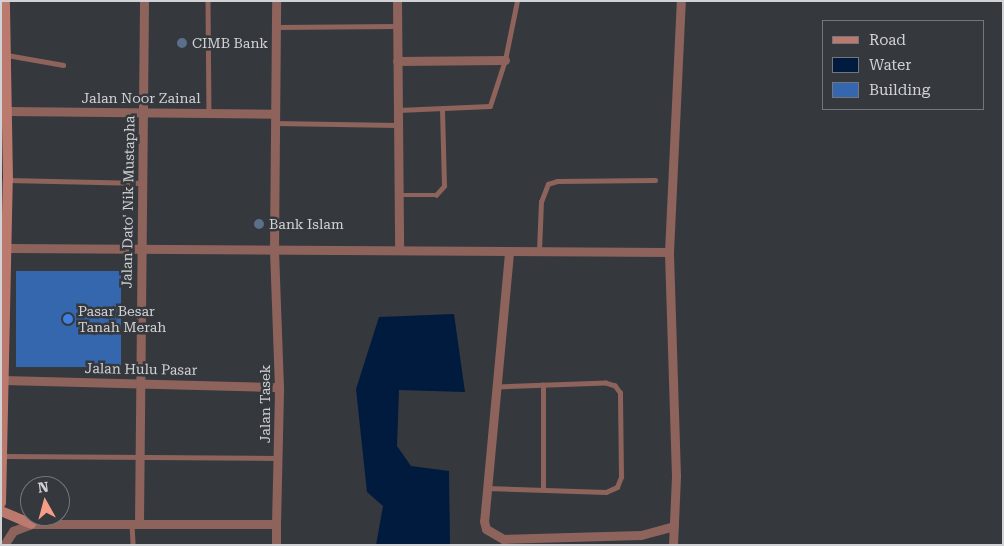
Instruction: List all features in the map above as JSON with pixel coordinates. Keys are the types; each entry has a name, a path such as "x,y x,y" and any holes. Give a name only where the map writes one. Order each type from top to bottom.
{"main road":[{"path":"1,502 8,180 5,1"},
{"path":"1,511 20,519"}],"street":[{"name":"Jalan Dato' Nik Mustapha","path":"135,524 140,456 144,1"},
{"name":"Jalan Tasek","path":"276,1 274,248 279,387 276,545"},
{"path":"397,1 399,249"},
{"path":"672,545 674,526 674,336 669,252 682,1"},
{"path":"397,61 505,60"},
{"name":"Jalan Noor Zainal","path":"8,111 209,113 274,119"},
{"path":"7,248 399,249 509,253 669,252"},
{"path":"509,253 484,521 486,529 502,539 641,535 674,526"},
{"name":"Jalan Hulu Pasar","path":"3,380 279,387"},
{"path":"70,524 276,524"},
{"path":"4,545 13,530 25,526"}],"lane":[{"path":"208,1 209,113"},
{"path":"398,110 490,106 505,60 517,1"},
{"path":"276,26 397,26"},
{"path":"7,56 63,65"},
{"path":"399,195 436,195 444,186 442,109"},
{"path":"274,119 398,125"},
{"path":"8,180 142,182"},
{"path":"539,253 541,202 548,184 557,181 655,180"},
{"path":"487,488 606,492 617,486 621,478 620,394 615,386 606,383 498,387"},
{"path":"543,490 544,385"},
{"path":"2,456 279,458"},
{"path":"133,545 135,524"}],"water":[{"path":"454,314 465,392 399,390 397,446 411,466 449,471 450,545 376,545 383,506 367,492 356,389 379,317"}],"building":[{"name":"Pasar Besar Tanah Merah","path":"16,271 121,271 121,367 16,367"}],"place":[{"name":"CIMB Bank","path":"182,43"},
{"name":"Bank Islam","path":"259,224"},
{"name":"Pasar Besar Tanah Merah","path":"68,319"}]}
